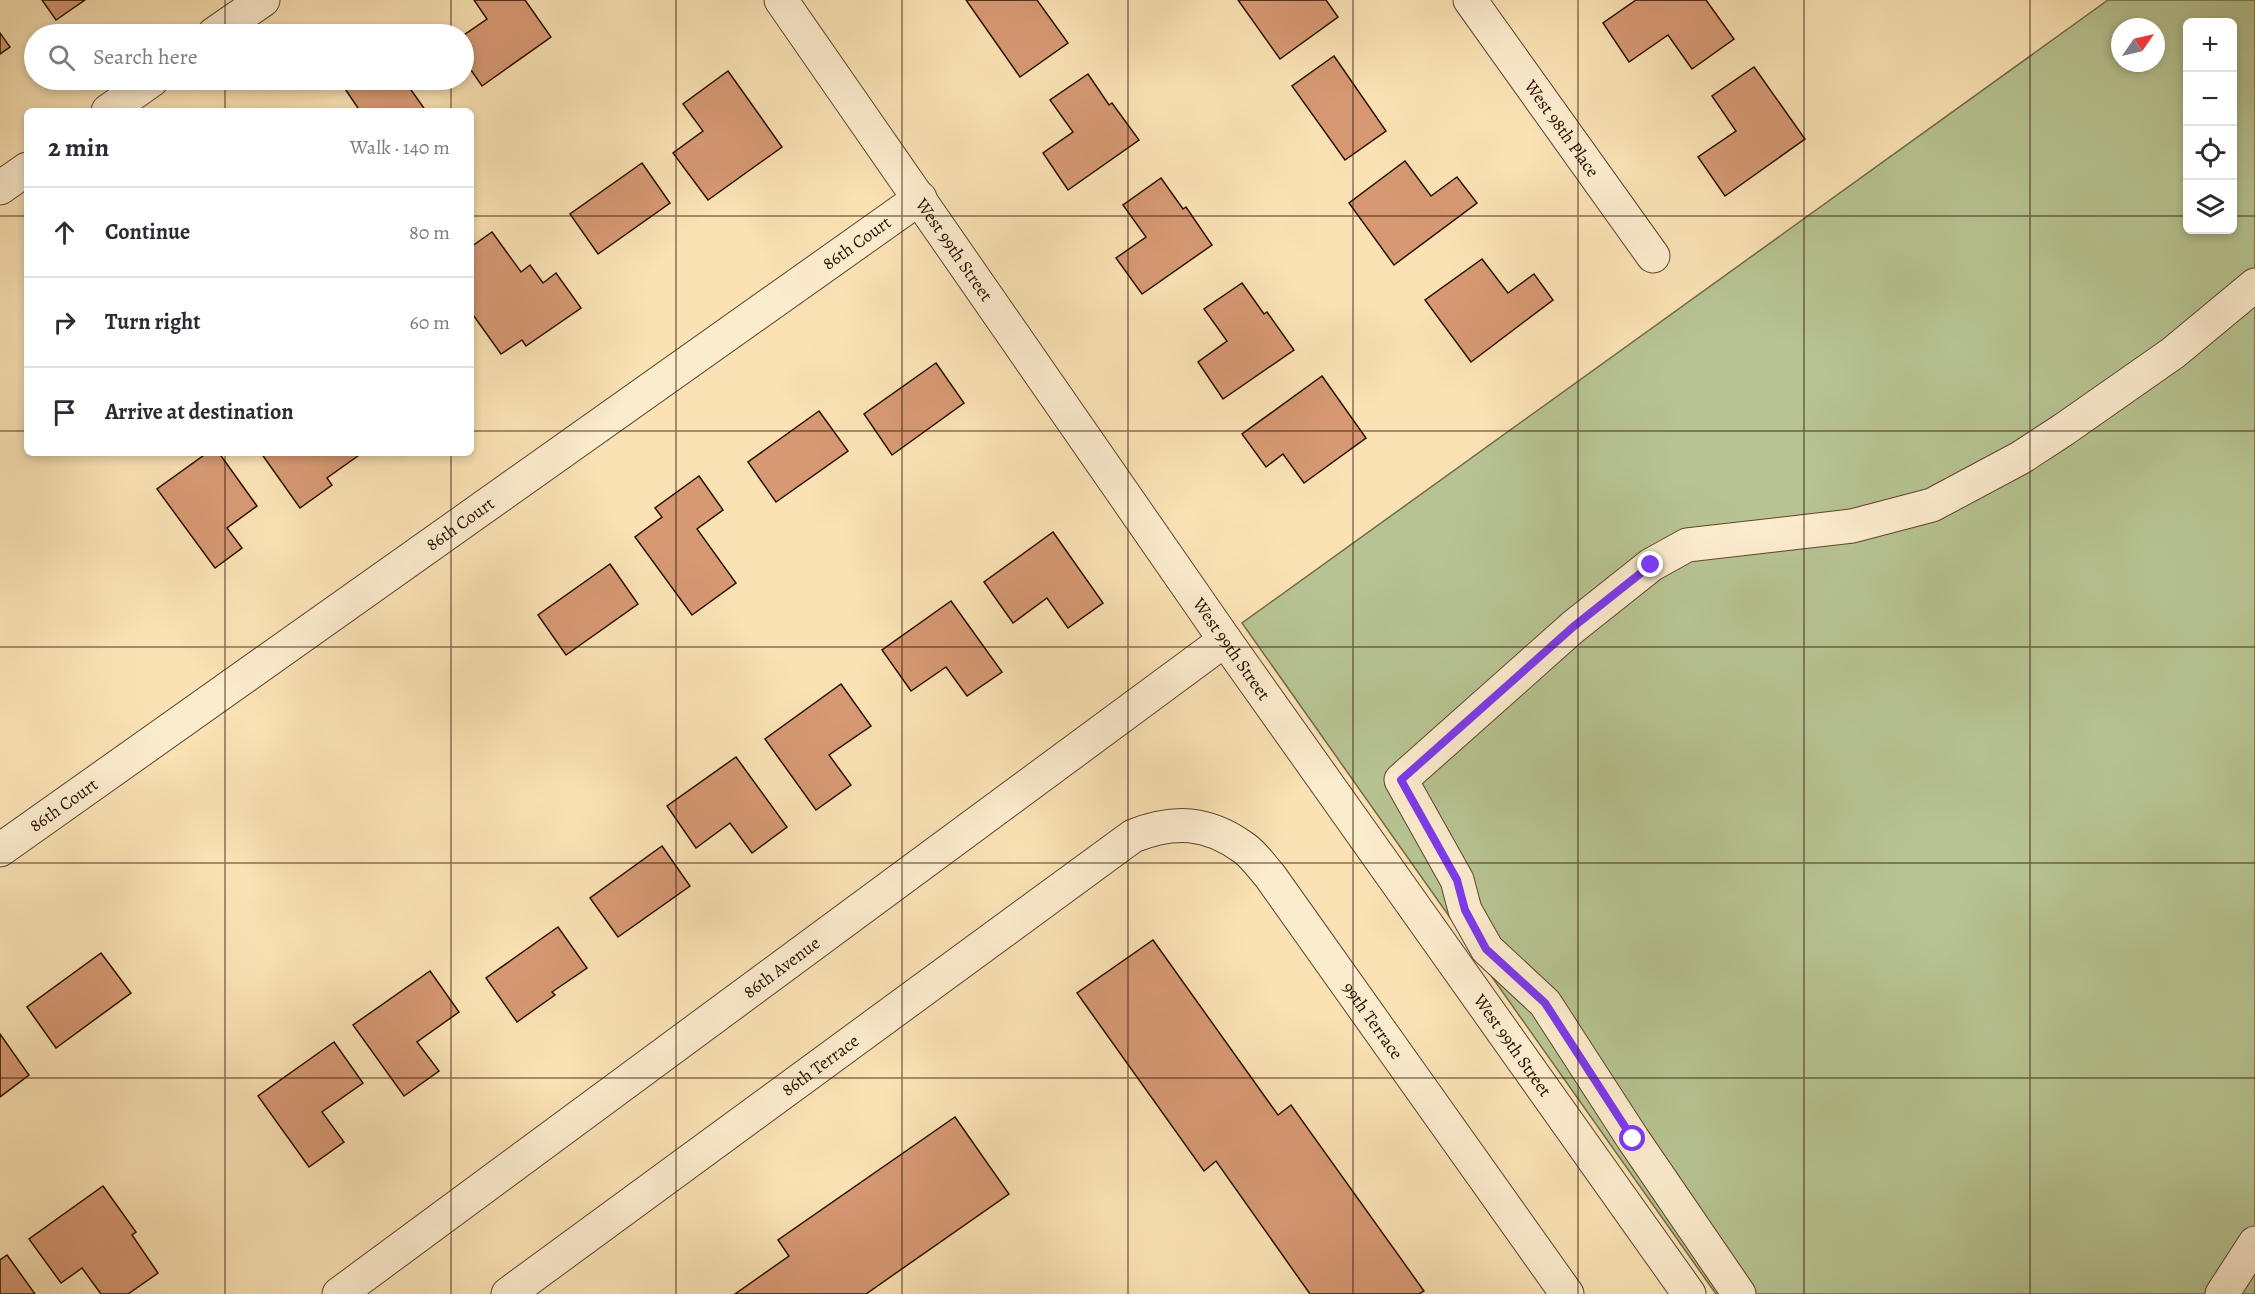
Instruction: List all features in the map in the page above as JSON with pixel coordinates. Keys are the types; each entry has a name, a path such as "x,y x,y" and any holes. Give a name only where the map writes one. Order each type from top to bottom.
{"street":[{"path":"228,24 262,0"},
{"name":"West 99th Street","path":"782,0 1225,640 1689,1294"},
{"name":"West 98th Place","path":"1470,0 1653,256"},
{"path":"112,108 138,90"},
{"path":"0,188 24,171"},
{"name":"86th Court","path":"0,849 920,198"},
{"path":"1739,1294 1633,1139 1545,1003 1486,949 1465,910 1457,880 1401,780 1573,627 1651,565 1688,544 1852,526 1932,505 2020,458 2063,430 2173,353 2255,285"},
{"name":"86th Avenue","path":"351,1291 1225,640"},
{"name":"99th Terrace","path":"1133,836 1157,827 1190,825 1218,834 1245,849 1270,876 1568,1294"},
{"name":"86th Terrace","path":"508,1294 1133,836"},
{"path":"2222,1294 2255,1243"}],"green space":[{"path":"2108,0 2255,0 2255,1294 1716,1294 1242,623"}],"building":[{"path":"42,0 85,0 56,20"},
{"path":"474,0 525,0 551,37 482,86 474,74 474,28 487,19"},
{"path":"966,0 1037,0 1068,43 1020,77"},
{"path":"1238,0 1326,0 1338,17 1280,59"},
{"path":"1636,0 1706,0 1734,39 1692,69 1668,35 1629,62 1603,23"},
{"path":"0,33 10,47 0,54"},
{"path":"1334,56 1386,131 1345,160 1292,86"},
{"path":"1754,67 1805,139 1725,196 1698,157 1736,131 1712,96"},
{"path":"728,71 782,147 708,200 673,153 703,131 683,104"},
{"path":"1088,74 1109,105 1112,103 1139,140 1068,190 1043,153 1073,132 1050,100"},
{"path":"346,90 411,90 424,108 358,108"},
{"path":"1405,161 1431,196 1457,177 1477,203 1394,265 1349,203"},
{"path":"642,163 670,203 598,254 570,214"},
{"path":"1161,178 1183,209 1186,207 1212,245 1142,294 1116,258 1146,237 1123,205"},
{"path":"492,232 521,272 530,265 543,283 556,273 581,308 526,346 522,340 501,354 474,316 474,245"},
{"path":"1482,259 1508,293 1534,274 1553,300 1471,362 1425,300"},
{"path":"1242,283 1264,314 1267,312 1294,350 1223,399 1198,362 1227,341 1204,309"},
{"path":"936,363 964,403 892,455 864,414"},
{"path":"1322,376 1366,438 1304,483 1283,454 1266,467 1242,434"},
{"path":"819,411 848,451 776,502 748,462"},
{"path":"203,456 221,456 257,506 227,528 242,548 215,568 157,489"},
{"path":"263,456 358,456 327,478 332,485 300,508"},
{"path":"699,476 723,510 697,529 736,583 692,615 635,537 662,517 655,508"},
{"path":"1053,532 1103,603 1068,628 1047,598 1013,623 984,582"},
{"path":"610,564 638,604 566,655 538,615"},
{"path":"951,601 1002,672 967,696 946,667 911,691 882,650"},
{"path":"841,684 871,726 829,755 851,785 816,810 765,739"},
{"path":"736,757 787,827 752,853 730,823 696,848 667,806"},
{"path":"662,846 690,886 618,937 590,898"},
{"path":"558,927 587,968 552,992 555,995 517,1022 486,978"},
{"path":"1153,940 1278,1115 1291,1105 1424,1291 1419,1294 1310,1294 1216,1161 1204,1171 1077,993"},
{"path":"101,953 131,993 56,1048 27,1007"},
{"path":"430,971 459,1012 417,1042 439,1071 404,1096 353,1025"},
{"path":"0,1034 29,1075 0,1097"},
{"path":"334,1042 363,1083 322,1112 344,1142 309,1167 258,1096"},
{"path":"955,1117 1009,1194 866,1294 735,1294 789,1256 778,1240"},
{"path":"103,1186 136,1232 132,1235 158,1273 128,1294 101,1294 82,1268 61,1283 29,1239"},
{"path":"7,1255 35,1294 0,1294 0,1260"}],"route":[{"path":"1633,1139 1545,1003 1486,949 1465,910 1457,880 1401,780 1573,627 1651,565"}]}
